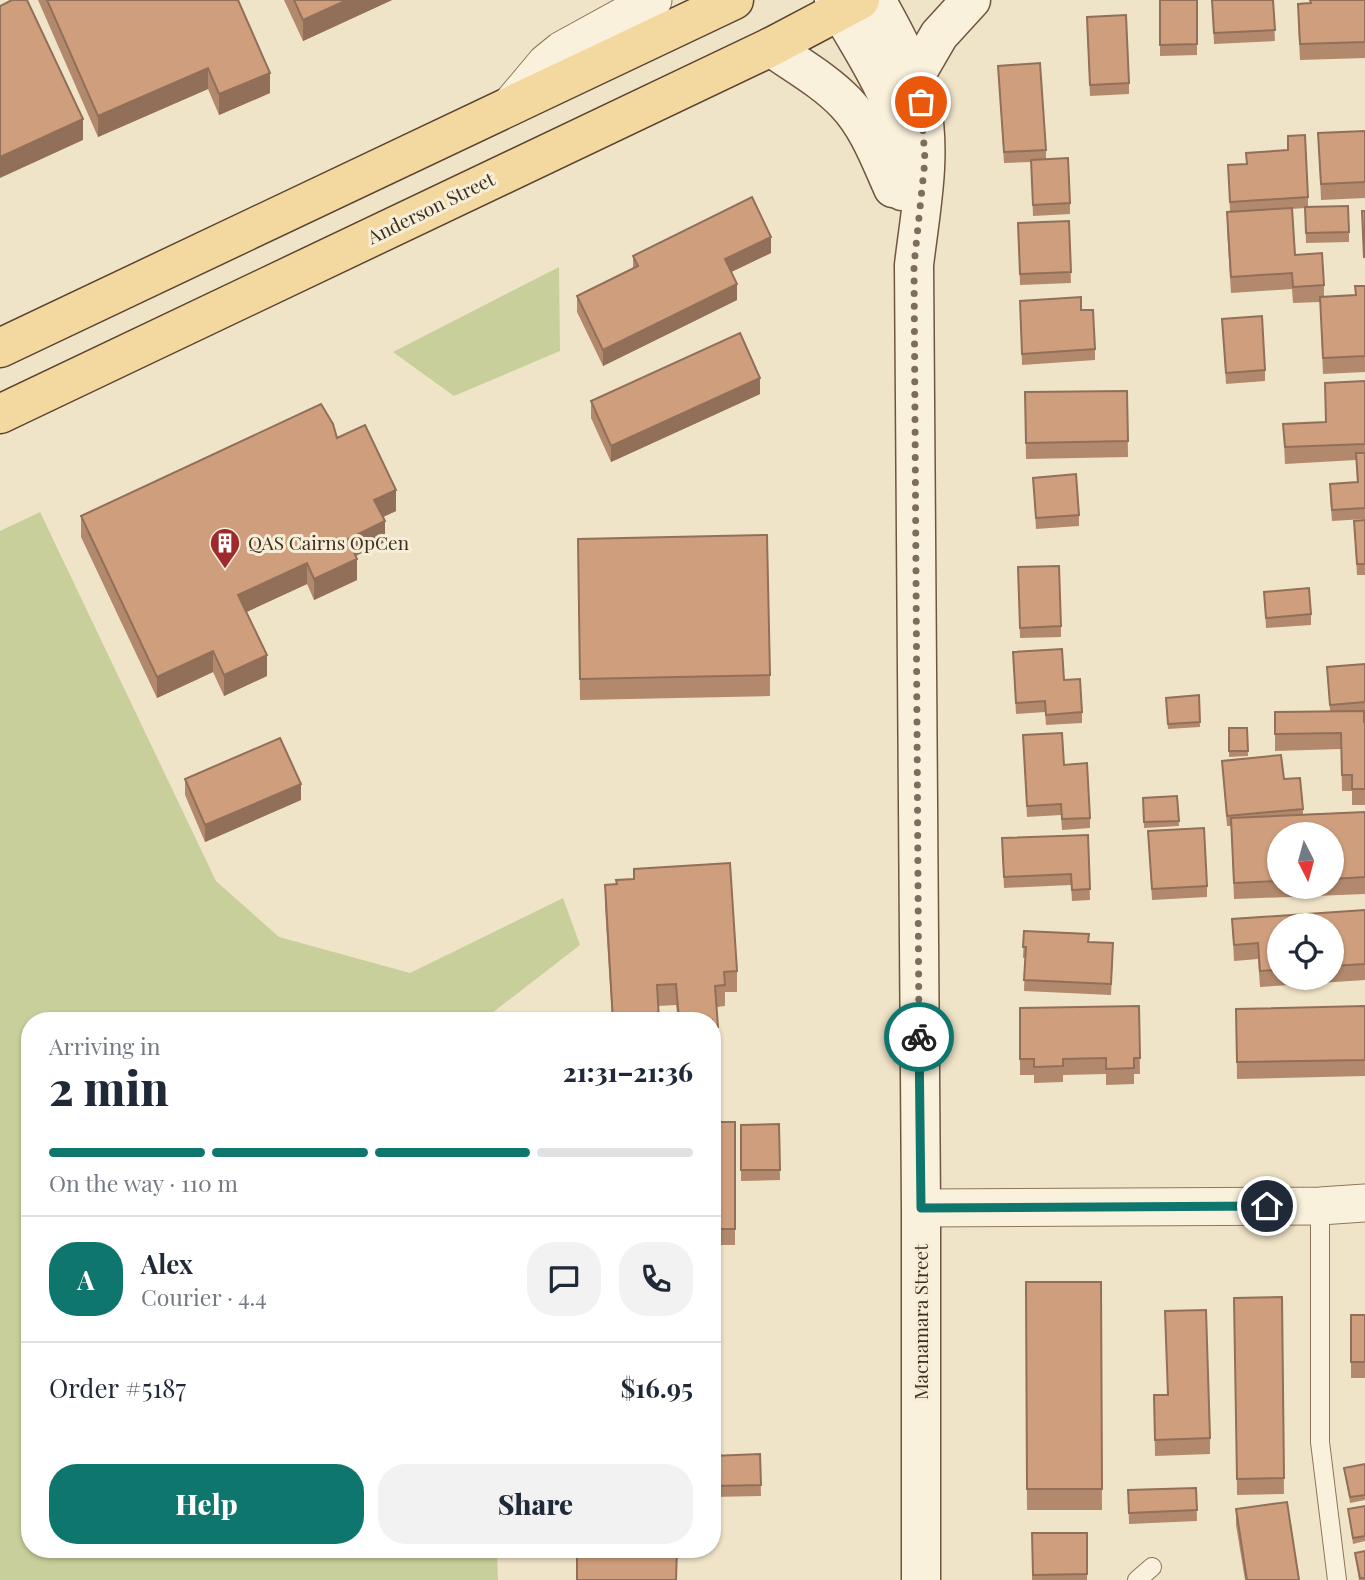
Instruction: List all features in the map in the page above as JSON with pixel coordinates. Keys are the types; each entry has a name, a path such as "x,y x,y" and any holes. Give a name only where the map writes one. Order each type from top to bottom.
{"main road":[{"path":"0,348 734,0"},
{"name":"Anderson Street","path":"0,414 771,47 845,4"}],"street":[{"path":"509,107 546,63 562,50 653,0"},
{"name":"Macnamara Street","path":"876,0 914,78 921,102 925,140 914,265 921,1580"},
{"path":"914,78 939,35 971,0"},
{"name":"Macnamara Street","path":"845,4 887,95 896,124 901,157 903,209 914,265"},
{"path":"771,47 847,104 866,130 903,209"},
{"path":"921,1208 1320,1206 1365,1203"}],"lane":[{"path":"1320,1206 1320,1442 1337,1580"},
{"path":"1137,1580 1152,1567"}],"green space":[{"path":"559,267 560,351 454,396 393,352"},
{"path":"40,512 216,881 279,937 410,973 563,898 580,945 493,1012 21,1012 21,1558 497,1558 498,1580 0,1580 0,531"}],"building":[{"path":"12,0 27,0 83,119 0,157 0,6"},
{"path":"47,0 238,0 270,73 219,94 208,68 98,116"},
{"path":"294,0 347,0 303,20"},
{"path":"1160,0 1197,0 1197,44 1160,45"},
{"path":"1212,0 1273,0 1275,30 1214,33"},
{"path":"1310,0 1365,0 1365,42 1300,44 1298,4 1311,3"},
{"path":"1126,15 1129,83 1090,85 1087,17"},
{"path":"1040,63 1046,150 1004,152 998,66"},
{"path":"1365,131 1365,182 1321,184 1318,133"},
{"path":"1305,135 1308,197 1230,202 1228,165 1247,164 1246,153 1288,150 1288,136"},
{"path":"1068,158 1070,203 1033,205 1031,160"},
{"path":"752,197 771,237 725,259 737,284 603,350 577,296 638,266 633,256"},
{"path":"1348,206 1349,232 1306,233 1305,207"},
{"path":"1292,208 1295,255 1322,253 1324,285 1293,287 1292,273 1231,277 1227,212"},
{"path":"1362,211 1365,211 1365,257 1364,257"},
{"path":"1069,221 1071,272 1020,274 1018,223"},
{"path":"1355,286 1365,286 1365,356 1323,358 1320,297 1356,295"},
{"path":"1081,297 1081,310 1093,310 1095,349 1022,354 1020,301"},
{"path":"1262,316 1265,370 1226,373 1222,319"},
{"path":"740,333 760,378 611,446 591,401"},
{"path":"1365,381 1365,444 1285,447 1283,424 1326,422 1325,383"},
{"path":"1127,391 1128,441 1026,443 1025,392"},
{"name":"QAS Cairns OpCen","path":"321,404 333,424 337,438 365,425 396,490 374,500 385,521 348,539 357,559 314,579 307,563 238,595 267,655 224,675 213,651 157,677 81,516"},
{"path":"1356,453 1365,453 1365,508 1332,510 1330,484 1358,482"},
{"path":"1076,474 1079,515 1036,518 1033,478"},
{"path":"1365,520 1365,564 1357,564 1354,521"},
{"path":"767,535 770,675 580,679 578,539"},
{"path":"1059,566 1061,626 1020,628 1018,567"},
{"path":"1309,588 1311,614 1266,618 1264,592"},
{"path":"1062,649 1064,680 1080,679 1082,712 1046,715 1045,701 1016,703 1013,652"},
{"path":"1365,664 1365,702 1330,705 1327,667"},
{"path":"1199,695 1200,722 1168,724 1166,698"},
{"path":"1364,711 1365,789 1352,789 1352,775 1342,775 1341,733 1275,734 1275,712"},
{"path":"1229,728 1247,728 1248,751 1229,751"},
{"path":"1062,733 1064,765 1087,763 1090,818 1062,819 1061,804 1027,806 1023,735"},
{"path":"280,738 301,784 205,825 185,779"},
{"path":"1281,755 1284,779 1300,778 1303,809 1227,816 1222,761"},
{"path":"1177,796 1179,821 1144,822 1143,798"},
{"path":"1365,812 1365,877 1344,878 1344,822 1267,822 1267,882 1234,883 1231,818"},
{"path":"1204,828 1207,886 1152,889 1148,831"},
{"path":"1088,835 1090,889 1072,890 1071,874 1004,877 1002,838"},
{"path":"730,863 737,971 724,972 725,985 715,986 717,1012 678,1012 676,984 657,985 659,1012 613,1012 605,885 617,884 616,880 634,879 634,869"},
{"path":"1365,910 1365,964 1344,965 1344,913 1321,913"},
{"path":"1267,917 1267,971 1260,971 1258,943 1234,945 1232,919"},
{"path":"1024,931 1089,934 1088,942 1113,943 1111,984 1024,980"},
{"path":"1139,1006 1140,1058 1134,1058 1134,1068 1106,1069 1106,1058 1063,1059 1063,1066 1034,1067 1034,1059 1020,1059 1020,1008"},
{"path":"1365,1006 1365,1060 1237,1062 1236,1009"},
{"path":"721,1122 735,1122 735,1229 721,1229"},
{"path":"779,1124 780,1170 741,1170 741,1125"},
{"path":"1026,1282 1101,1282 1102,1489 1027,1489"},
{"path":"1282,1297 1284,1478 1237,1479 1234,1298"},
{"path":"1206,1310 1210,1438 1155,1440 1154,1395 1168,1395 1165,1311"},
{"path":"1351,1315 1365,1315 1365,1362 1351,1362"},
{"path":"760,1454 761,1485 721,1486 721,1456"},
{"path":"1365,1464 1365,1495 1350,1497 1344,1468"},
{"path":"1196,1488 1197,1510 1129,1513 1128,1490"},
{"path":"1287,1502 1299,1580 1247,1580 1236,1509"},
{"path":"1365,1506 1365,1536 1353,1538 1348,1509"},
{"path":"1032,1533 1087,1533 1087,1574 1033,1575"},
{"path":"1365,1551 1365,1578 1360,1578 1355,1553"},
{"path":"577,1558 677,1558 676,1580 577,1580"}],"way so far":[{"path":"919,1037 914,265 925,160 921,102"}],"place":[{"name":"QAS Cairns OpCen","path":"225,570"}],"route":[{"path":"919,1037 921,1208 1267,1206"}]}
